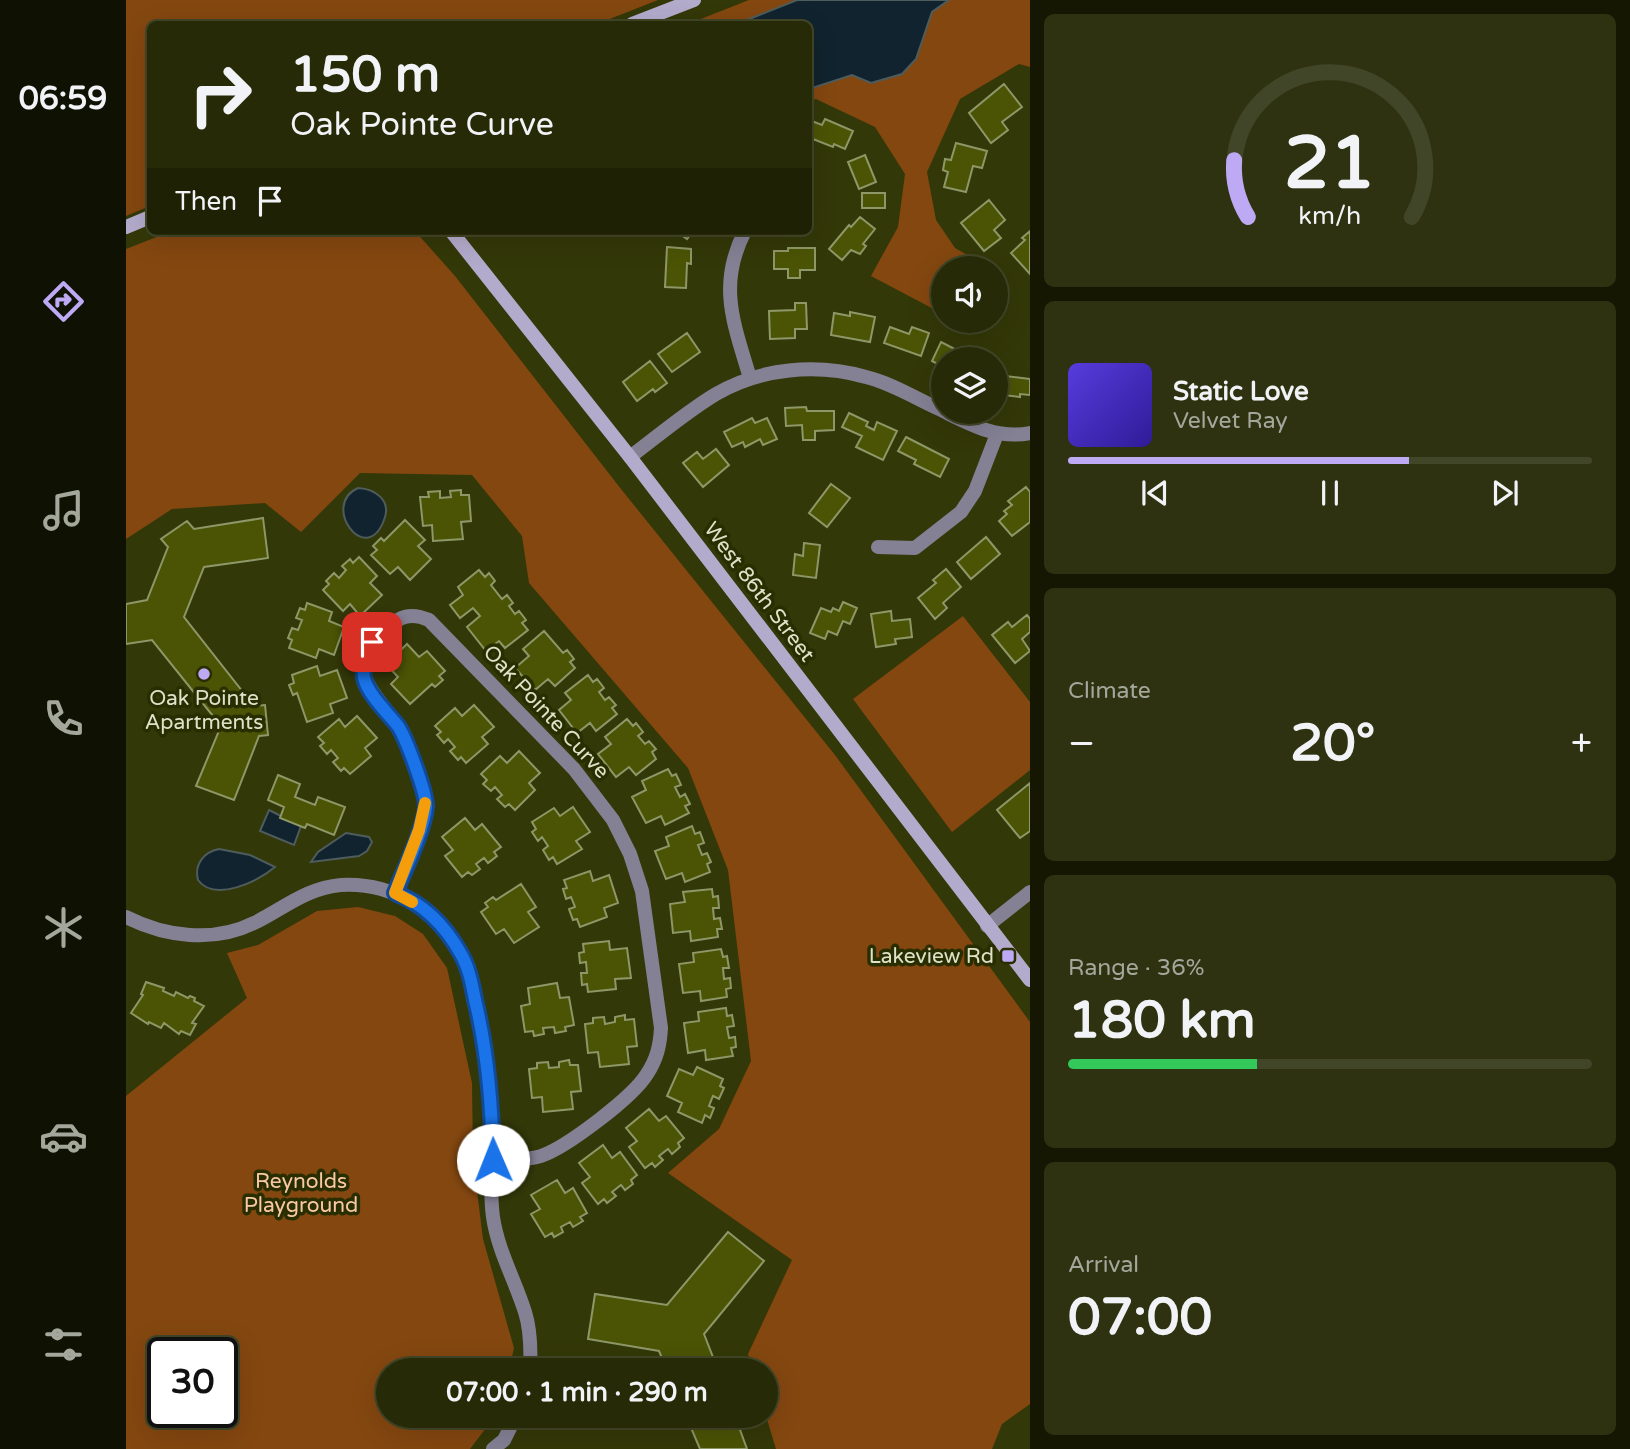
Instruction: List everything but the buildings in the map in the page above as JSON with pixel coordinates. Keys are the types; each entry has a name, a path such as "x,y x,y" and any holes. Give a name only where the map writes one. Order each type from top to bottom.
{"street":[{"path":"640,21 694,0"},
{"path":"126,227 147,218"},
{"name":"West 86th Street","path":"454,235 629,457 1030,980"},
{"path":"743,235 731,267 729,290 731,314 750,378"},
{"path":"629,457 716,394 750,378 806,368 837,370 868,377 977,428 997,434 1030,433"},
{"path":"878,547 915,548 961,512 975,491 997,434"},
{"name":"Oak Pointe Curve","path":"395,893 426,808 425,794 400,730 370,690 364,666 372,642 395,621 405,615 417,615 429,620 574,769 613,820 630,854 642,891 661,1028 659,1048 646,1077 627,1096 552,1151 528,1159 493,1160"},
{"path":"126,917 145,927 172,933 199,935 226,932 253,924 296,898 317,889 340,885 363,886 395,893 421,907 437,920 462,956 482,1028 490,1081 493,1219 503,1258 528,1323 531,1358"},
{"path":"987,926 1030,892"},
{"path":"493,1449 504,1440 510,1428"}],"green space":[{"path":"126,0 658,0 605,21 147,21 147,207 126,216"},
{"path":"749,0 797,0 744,21 696,21"},
{"path":"949,0 1030,0 1030,67 1019,64 960,99 927,172 936,220 955,248 969,256 931,256 931,308 871,276 898,227 905,174 875,127 816,99 812,100 812,88 852,75 871,83 916,59 932,12"},
{"path":"162,235 419,235 455,276 621,489 835,755 1030,1022 1030,1404 1002,1424 992,1449 776,1449 770,1428 778,1428 778,1358 749,1358 748,1354 792,1260 668,1173 719,1129 751,1061 728,870 688,768 529,583 522,536 472,475 360,473 301,532 265,503 172,509 126,539 126,249"},
{"path":"963,616 1030,702 1030,770 952,832 853,699"},
{"name":"Reynolds Playground","path":"358,907 395,916 423,934 447,968 472,1083 473,1159 483,1239 514,1348 512,1358 376,1358 376,1428 486,1428 470,1449 126,1449 126,1096 247,998 227,953 258,945 317,911"}],"water":[{"path":"797,0 949,0 932,12 916,59 902,74 871,83 852,75 812,88 812,21 744,21"},
{"path":"358,488 376,493 386,507 384,520 376,533 367,538 350,528 345,518 347,496"},
{"path":"269,810 301,826 294,845 260,831"},
{"path":"346,833 369,837 372,842 367,851 359,856 311,862 318,852"},
{"path":"219,849 250,855 275,867 236,887 215,890 205,887 198,880 197,869 205,856"}],"slow traffic":[{"path":"412,902 395,893 419,830 425,803"}],"place":[{"name":"Oak Pointe Apartments","path":"204,674"},
{"name":"Lakeview Rd","path":"1008,956"}],"route":[{"path":"372,642 364,666 365,678 370,690 400,730 425,794 426,808 395,893 421,907 437,920 462,956 470,977 482,1028 490,1081 493,1160"}]}
